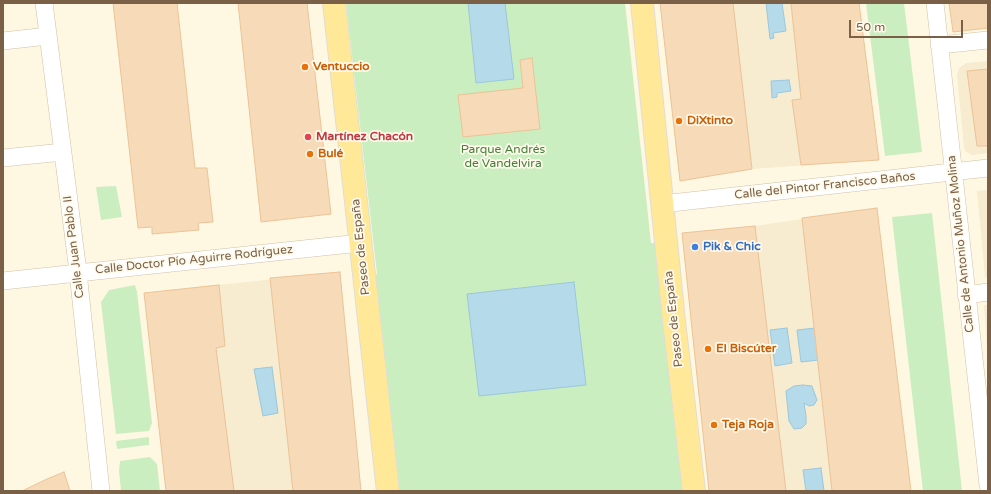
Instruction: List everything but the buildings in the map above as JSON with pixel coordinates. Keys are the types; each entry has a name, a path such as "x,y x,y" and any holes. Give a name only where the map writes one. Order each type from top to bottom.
{"main road":[{"name":"Paseo de España","path":"334,3 388,491"},
{"name":"Paseo de España","path":"642,3 662,204 694,491"}],"street":[{"name":"Calle Juan Pablo II","path":"44,3 78,272 101,491"},
{"name":"Calle de Antonio Muñoz Molina","path":"935,3 966,295 983,406 988,485"},
{"path":"3,41 48,36"},
{"path":"939,45 988,40"},
{"path":"3,158 63,152"},
{"name":"Calle del Pintor Francisco Baños","path":"662,204 988,168"},
{"name":"Calle Doctor Pío Aguirre Rodríguez","path":"3,281 360,243"},
{"path":"966,295 988,292"}],"shaded area":[{"path":"660,3 859,3 879,160 752,169 680,181"},
{"path":"988,61 988,153 972,155 965,151 964,147 957,75 959,68 966,63"},
{"path":"988,190 988,277 985,277 977,191"},
{"path":"877,208 911,491 710,491 686,233 755,226"},
{"path":"340,272 359,491 166,491 144,293"},
{"path":"984,305 988,305 988,363"}],"green space":[{"name":"Parque Andrés de Vandelvira","path":"346,3 625,3 651,243 656,243 684,491 398,491 375,275 377,274"},
{"path":"866,3 904,3 922,152 885,156"},
{"path":"116,186 122,217 101,220 96,187"},
{"path":"932,213 962,491 923,491 892,217"},
{"path":"135,285 152,423 149,431 116,434 101,302 109,290"},
{"path":"149,437 149,445 117,449 116,441"},
{"path":"150,457 157,464 160,491 121,491 119,471 120,461"}],"water":[{"path":"468,3 505,3 514,79 476,83"},
{"path":"766,3 782,3 786,31 773,33 774,38 770,39"},
{"path":"789,80 791,91 777,93 777,97 772,98 771,81"},
{"path":"574,282 586,385 479,396 467,294"},
{"path":"787,328 792,363 775,366 770,330"},
{"path":"815,328 819,360 801,362 797,330"},
{"path":"272,367 278,413 263,416 254,369"},
{"path":"794,386 812,386 817,400 814,405 809,406 804,403 806,424 802,428 794,429 789,421 786,391"},
{"path":"821,468 824,491 806,491 803,470"}],"place":[{"name":"Ventuccio","path":"305,67"},
{"name":"DiXtinto","path":"679,121"},
{"name":"Martínez Chacón","path":"308,137"},
{"name":"Bulé","path":"310,154"},
{"name":"Pik & Chic","path":"695,247"},
{"name":"El Biscúter","path":"708,349"},
{"name":"Teja Roja","path":"714,425"}]}
